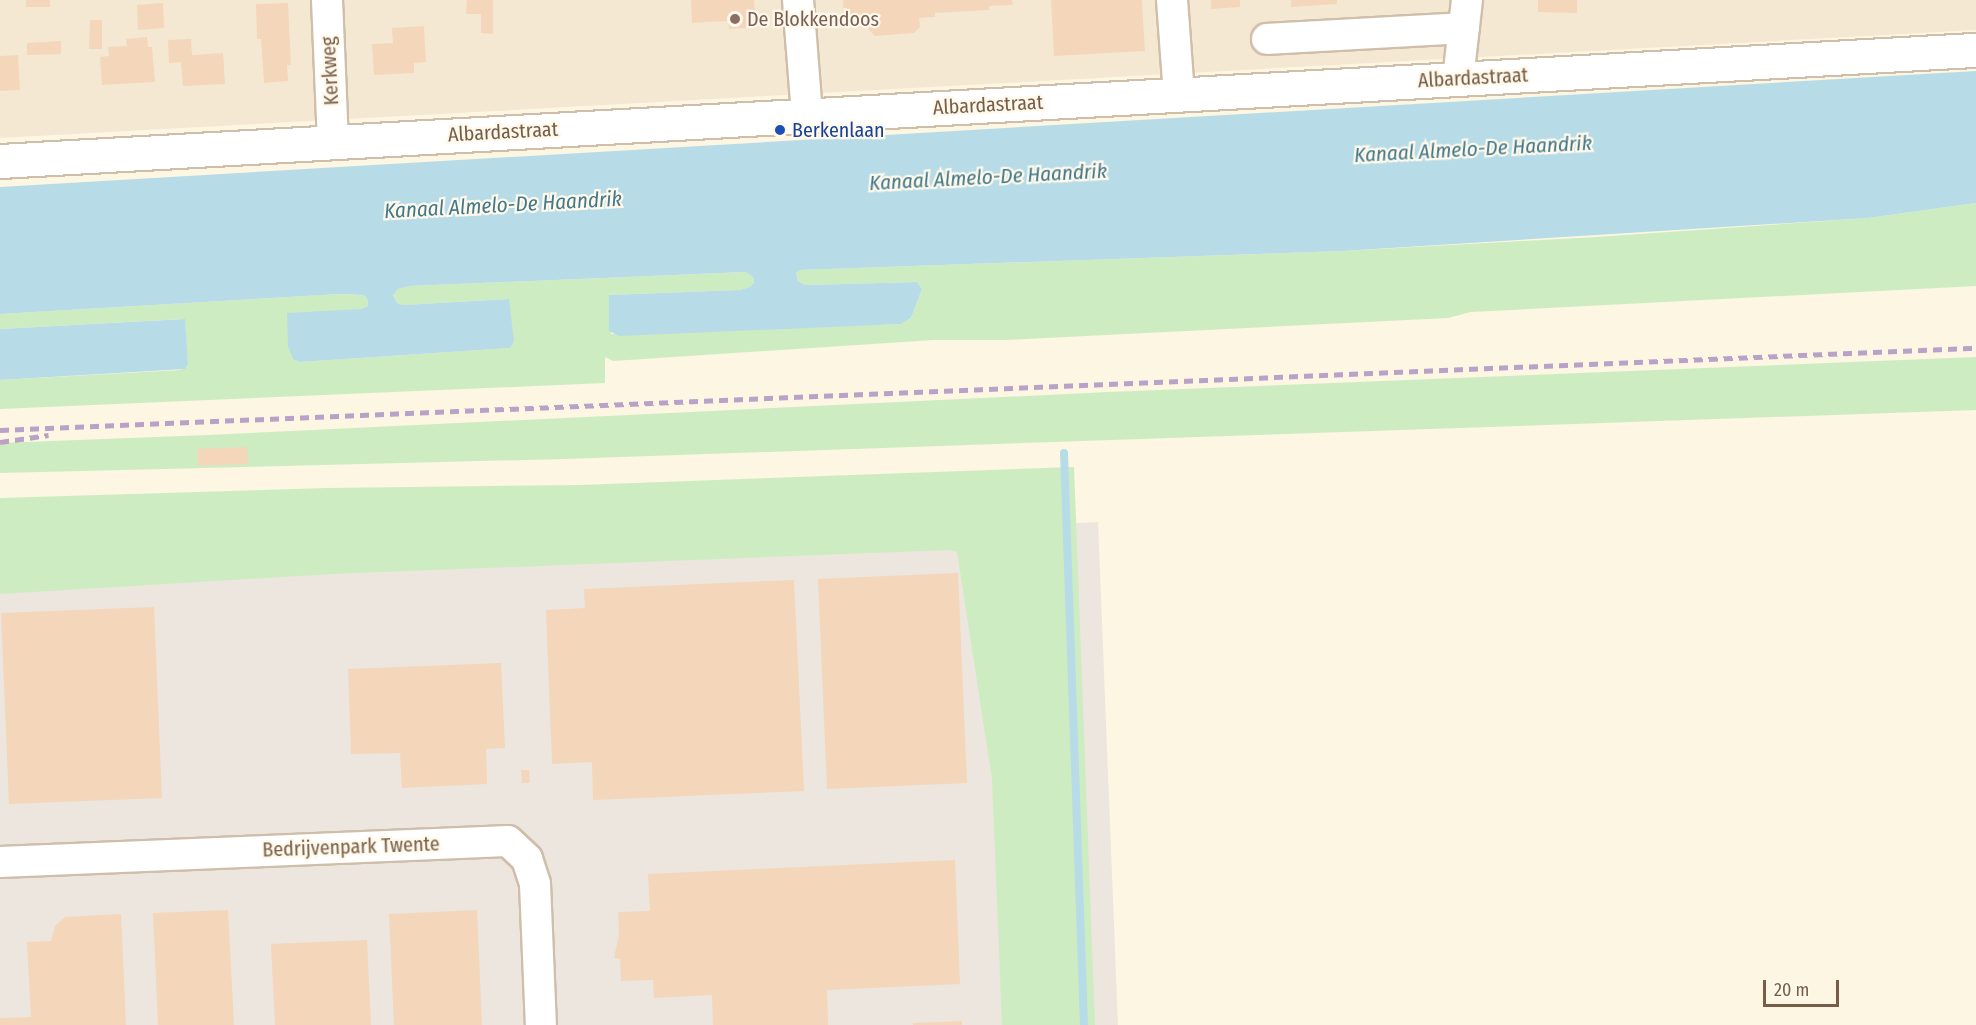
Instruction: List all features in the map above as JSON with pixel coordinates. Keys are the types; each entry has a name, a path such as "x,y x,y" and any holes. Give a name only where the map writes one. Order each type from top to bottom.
{"street":[{"name":"Kerkweg","path":"327,0 333,141"},
{"path":"798,0 807,114"},
{"path":"1172,0 1179,95"},
{"path":"1267,39 1466,14 1458,79"},
{"name":"Albardastraat","path":"0,161 1976,50"},
{"name":"Bedrijvenpark Twente","path":"0,862 508,841 527,859 535,884 541,1025"}],"shaded area":[{"path":"0,0 1976,0 1976,30 0,138"},
{"path":"1098,522 1118,1025 0,1025 0,574"}],"green space":[{"path":"1976,203 1976,286 1471,312 1448,318 1006,340 933,340 613,361 605,357 605,383 0,409 0,380 180,370 188,364 184,319 0,329 0,314 340,294 363,295 367,298 368,306 361,309 300,362 510,348 509,299 403,305 397,303 393,295 397,289 410,286 746,272 753,277 754,283 751,287 739,290 609,295 611,334 901,324 911,318 922,289 917,282 806,285 798,281 796,273 799,270 1343,251 1596,237 1868,218"},
{"path":"1976,357 1976,410 565,459 0,473 0,443 1108,392"},
{"path":"1074,467 1095,1025 1002,1025 992,779 957,552 949,550 332,574 0,594 0,498 326,488 580,485"}],"water":[{"name":"Kanaal Almelo-De Haandrik","path":"1976,71 1976,203 1868,218 1343,251 800,270 796,273 798,281 806,285 917,282 922,289 911,318 901,324 619,336 609,331 609,295 739,290 750,287 754,283 753,277 746,272 410,286 398,289 393,295 397,303 403,305 509,299 514,341 510,348 300,362 293,359 288,346 287,313 361,309 368,306 367,298 363,295 340,294 0,314 0,187"},
{"path":"185,319 188,364 185,369 0,380 0,329"}],"building":[{"path":"26,0 50,0 50,7 26,7"},
{"path":"467,0 493,0 493,34 481,33 481,14 466,14"},
{"path":"691,0 754,0 756,27 729,29 728,21 692,23"},
{"path":"843,0 1012,0 1013,5 989,6 989,10 935,13 935,17 919,18 920,27 914,33 875,36 869,30 868,19 844,21"},
{"path":"1051,0 1142,0 1145,51 1054,56"},
{"path":"1211,0 1240,0 1240,7 1211,9"},
{"path":"1291,0 1337,0 1337,4 1291,7"},
{"path":"1538,0 1577,0 1577,13 1538,12"},
{"path":"163,3 164,28 138,30 137,5"},
{"path":"288,3 291,65 287,65 288,81 264,83 261,39 257,39 256,4"},
{"path":"90,20 102,20 102,49 89,49"},
{"path":"424,26 426,62 414,63 414,73 374,75 372,44 393,43 392,28"},
{"path":"147,37 148,47 152,47 155,82 102,85 100,57 109,56 108,47 127,46 126,39"},
{"path":"191,39 192,55 223,53 225,84 183,86 181,62 169,63 168,40"},
{"path":"61,41 61,54 27,55 27,43"},
{"path":"18,55 20,90 0,91 0,56"},
{"path":"247,447 248,464 198,466 197,449"},
{"path":"958,573 967,783 827,789 818,579"},
{"path":"794,580 804,791 593,800 592,762 552,764 546,610 585,608 584,589"},
{"path":"154,607 162,798 9,804 1,613"},
{"path":"501,663 505,748 486,749 487,784 402,788 400,753 351,754 348,669"},
{"path":"521,770 529,770 530,783 522,783"},
{"path":"955,860 960,984 827,990 828,1025 713,1025 712,995 654,998 653,980 621,981 620,959 614,958 619,935 618,912 650,911 648,874"},
{"path":"228,910 234,1025 158,1025 153,913"},
{"path":"477,910 482,1025 394,1025 389,914"},
{"path":"121,914 126,1025 0,1025 0,1018 31,1017 27,942 51,941 55,926 65,917"},
{"path":"367,940 371,1025 275,1025 271,944"},
{"path":"962,1021 962,1025 913,1025 913,1023"}],"waterway":[{"path":"1064,453 1084,1025"}],"railway":[{"path":"0,430 1976,348"},
{"path":"0,442 48,435"}],"place":[{"name":"De Blokkendoos","path":"735,19"},
{"name":"Berkenlaan","path":"780,130"}]}
